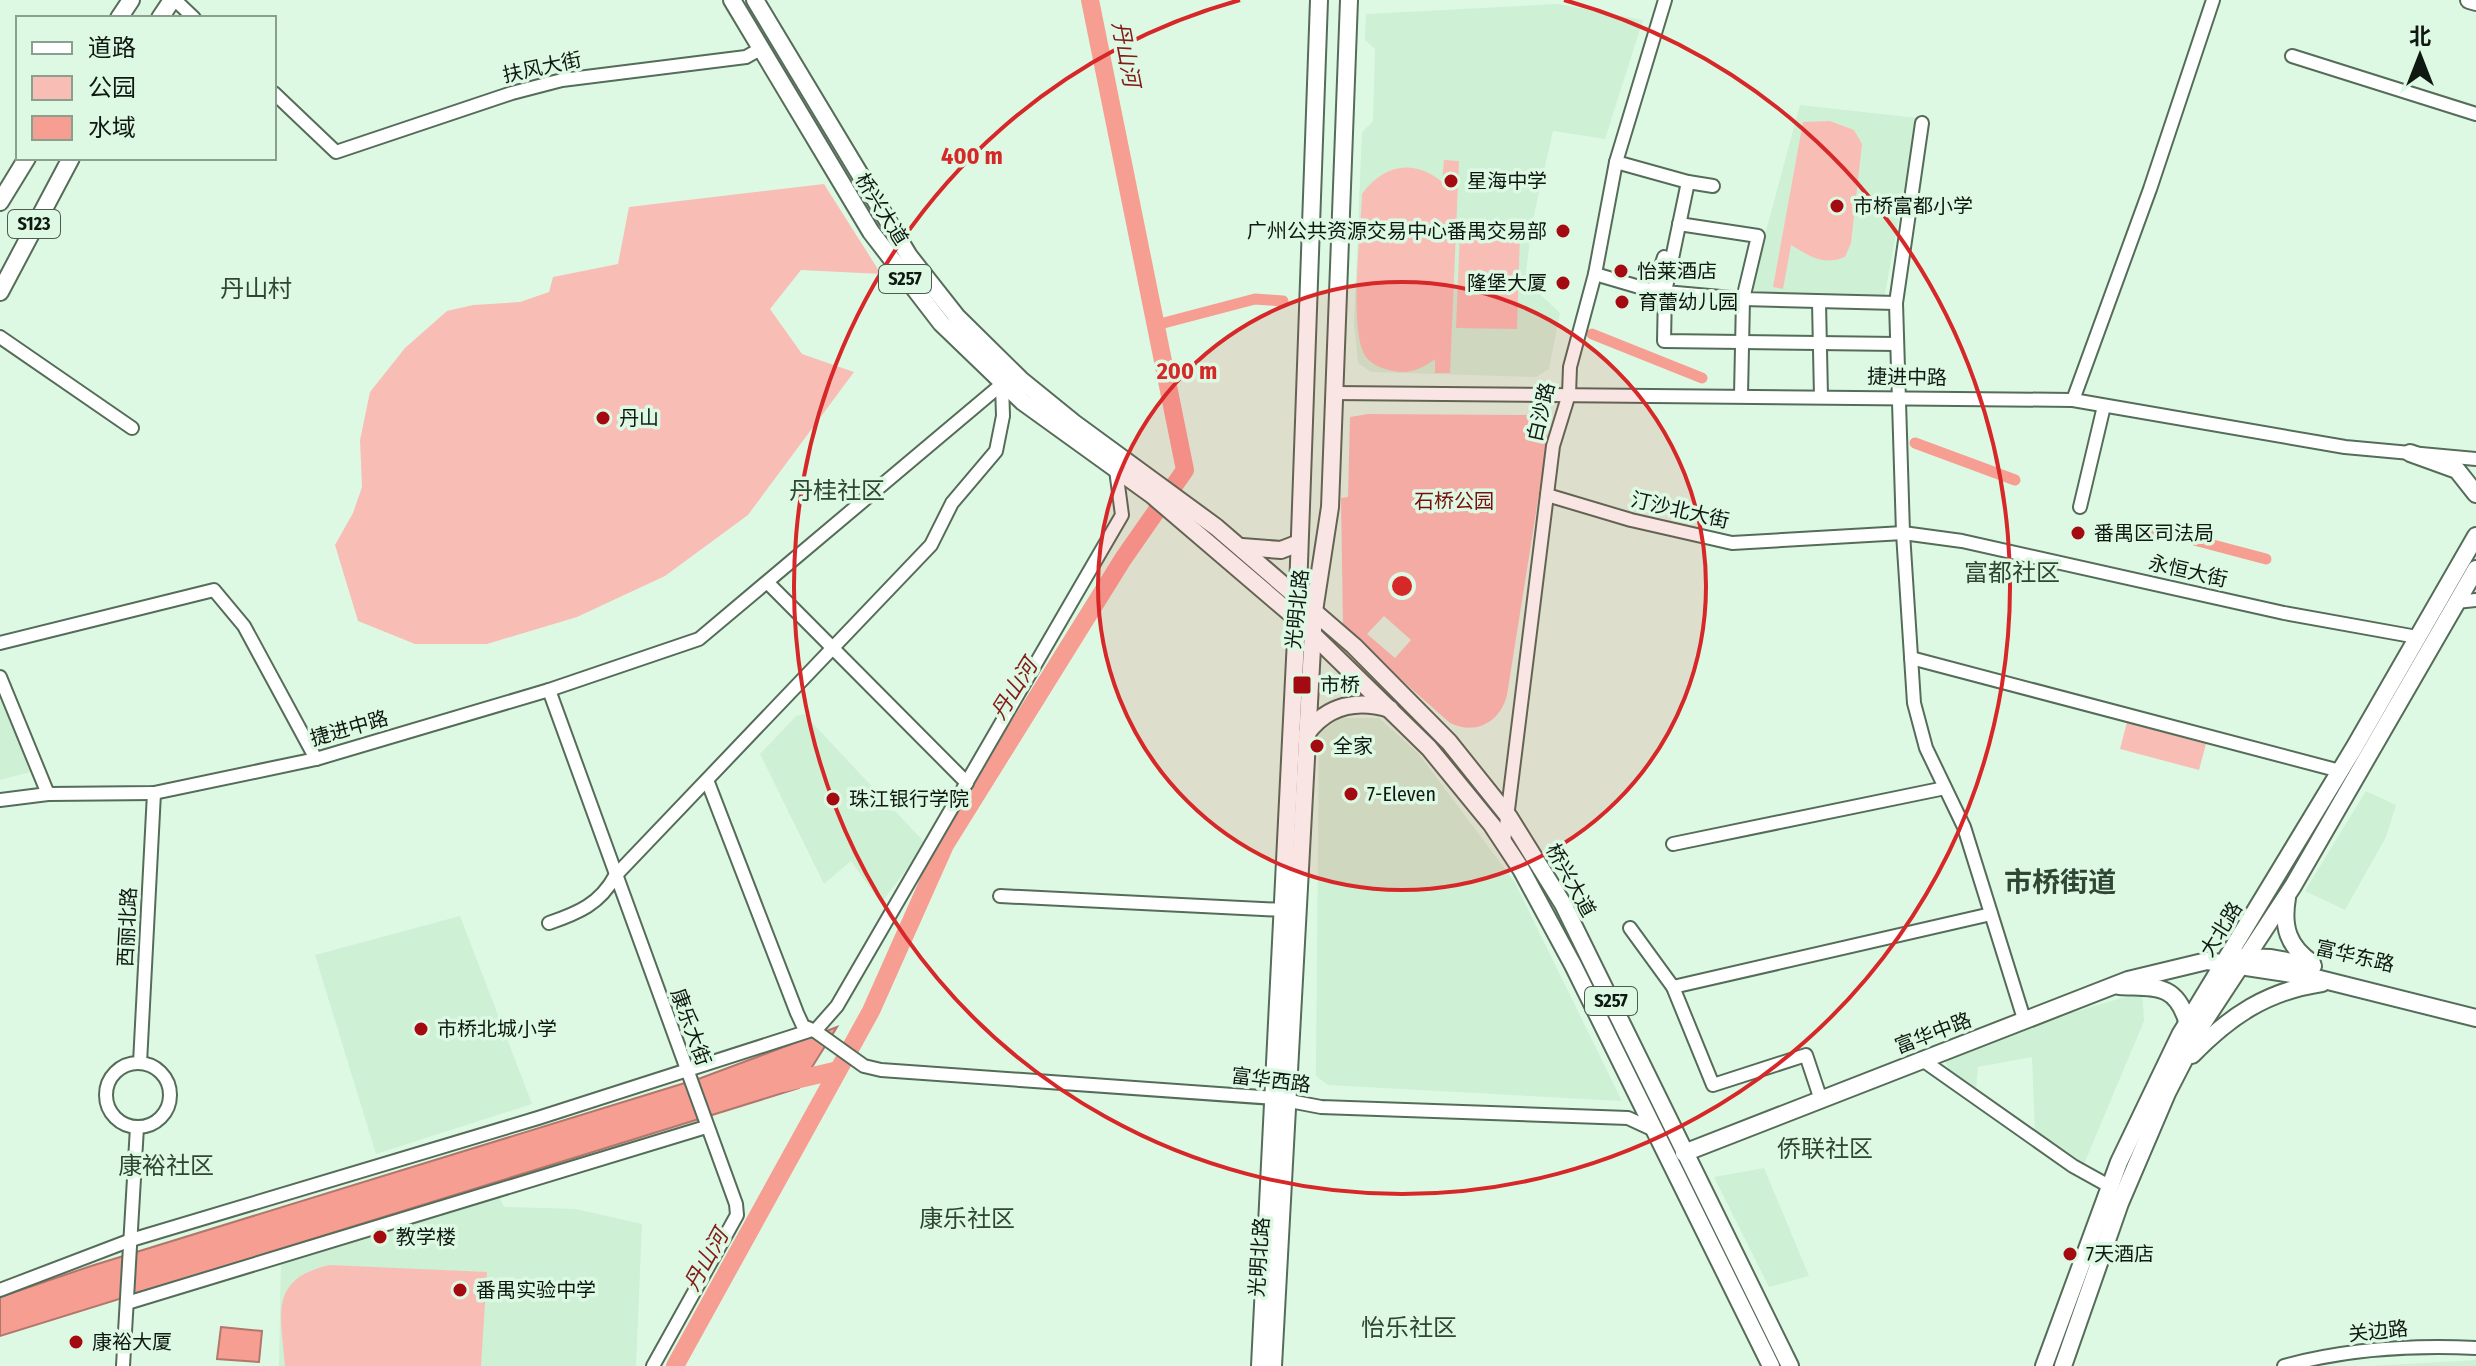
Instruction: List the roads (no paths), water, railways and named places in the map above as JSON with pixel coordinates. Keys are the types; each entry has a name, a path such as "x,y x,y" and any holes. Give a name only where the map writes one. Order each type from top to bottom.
{"main road":[{"path":"162,16 174,0"},
{"name":"桥兴大道","path":"732,0 894,265 941,323 1002,384 1116,470 1156,490"},
{"name":"桥兴大道","path":"755,0 894,232 932,287 1021,380 1156,490"},
{"name":"光明北路","path":"1273,1366 1283,910 1297,619 1319,0"},
{"name":"光明北路","path":"1260,1366 1314,611 1326,536 1349,0"},
{"path":"2469,0 2476,2"},
{"name":"S123","path":"0,202 26,160"},
{"name":"S123","path":"0,292 70,160"},
{"path":"2410,453 2457,470 2476,494"},
{"name":"S257","path":"1156,490 1183,511"},
{"name":"桥兴大道","path":"1183,511 1239,546 1314,611 1427,719 1509,817 1563,904 1790,1366"},
{"name":"桥兴大道","path":"1183,511 1392,710 1452,775 1504,842 1566,951 1771,1366"},
{"path":"1239,546 1281,550 1298,538 1326,536"},
{"name":"大北路","path":"2063,1366 2133,1169 2180,1068 2340,771 2476,536"},
{"name":"大北路","path":"2044,1366 2109,1186 2187,1021 2288,893 2476,569"},
{"path":"1307,733 1325,715 1342,707 1368,703 1392,710"},
{"path":"2288,893 2287,934 2301,956 2317,966"},
{"name":"富华东路","path":"2235,961 2317,966 2476,1009"},
{"name":"富华东路","path":"2235,961 2333,981 2476,1018"},
{"name":"富华中路","path":"1684,1153 1820,1097 2114,985 2184,965 2235,961"},
{"path":"2180,1068 2213,1034 2258,1000 2282,991 2333,981"},
{"path":"2114,985 2167,991 2179,1001 2187,1021"},
{"path":"1654,1130 1684,1153"}],"street":[{"path":"174,0 192,16"},
{"name":"白沙路","path":"1504,842 1553,446 1569,394 1573,353 1595,274 1616,162 1665,0"},
{"path":"2073,400 2150,189 2213,0"},
{"name":"扶风大街","path":"276,95 336,152 549,83 746,57 762,48"},
{"path":"2292,56 2476,114"},
{"path":"1922,123 1896,303 1903,533 1914,703 1926,748 1964,827 2024,1019"},
{"path":"1616,162 1713,186"},
{"path":"1688,182 1665,292 1664,341 1897,344"},
{"path":"1679,224 1758,236 1743,299 1741,395"},
{"path":"1595,274 1653,291 1664,257"},
{"path":"1665,292 1743,299 1896,303"},
{"path":"1819,302 1821,397"},
{"path":"0,337 132,428"},
{"path":"967,783 768,583 1002,384"},
{"path":"549,923 582,911 605,894 615,876 931,545 952,503 996,451 1003,416 1002,384"},
{"name":"捷进中路","path":"1334,393 2073,400 2345,447 2476,459"},
{"path":"2080,507 2104,406"},
{"path":"0,1290 131,1240 687,1074 812,1031 837,1006 1122,515 1116,470"},
{"name":"汀沙北大街","path":"1547,495 1631,520 1732,543 1903,533"},
{"name":"永恒大街","path":"1903,533 1962,541 2284,613 2417,637"},
{"name":"捷进中路","path":"0,800 48,794 154,793 316,759 549,690 699,639 768,583"},
{"path":"0,643 214,590 244,626 316,759"},
{"path":"2456,602 2476,600"},
{"path":"1911,658 2340,771"},
{"path":"0,677 48,794"},
{"name":"康乐大街","path":"549,690 736,1204 737,1215 653,1366"},
{"path":"707,780 788,992 803,1026 812,1031"},
{"path":"1673,844 1945,788"},
{"name":"西丽北路","path":"140,1063 154,793"},
{"path":"1000,896 1283,910"},
{"path":"1673,987 1991,914"},
{"path":"1630,928 1673,987 1713,1085 1806,1055 1820,1097"},
{"name":"富华西路","path":"812,1031 864,1066 881,1070 1281,1099 1321,1107 1628,1118 1654,1130"},
{"path":"1921,1059 2073,1166 2109,1186"},
{"path":"140,1063 156,1068 167,1081 170,1096 165,1112 153,1123 137,1127 123,1123 112,1114 106,1101 107,1086 114,1073 126,1065 140,1063"},
{"path":"123,1366 137,1127"},
{"path":"127,1303 706,1127"},
{"name":"关边路","path":"2284,1366 2314,1358 2430,1346 2476,1348"}],"water":[{"path":"837,1027 799,1088 0,1336 0,1297 91,1266 701,1078"},
{"path":"221,1327 262,1331 259,1362 217,1359"}],"waterway":[{"name":"丹山河","path":"675,1366 871,1011 945,845 1123,559 1185,470 1090,0"},
{"path":"1156,325 1255,299 1283,301"},
{"path":"1592,334 1702,378"},
{"path":"1915,443 2015,480"},
{"path":"2145,527 2266,559"},
{"path":"783,1083 838,1070"}],"place":[{"name":"星海中学","path":"1451,181"},
{"name":"市桥富都小学","path":"1837,206"},
{"name":"广州公共资源交易中心番禺交易部","path":"1563,231"},
{"name":"怡莱酒店","path":"1621,271"},
{"name":"隆堡大厦","path":"1563,283"},
{"name":"育蕾幼儿园","path":"1622,302"},
{"name":"丹山","path":"603,418"},
{"name":"番禺区司法局","path":"2078,533"},
{"name":"市桥","path":"1302,685"},
{"name":"全家","path":"1317,746"},
{"name":"7-Eleven","path":"1351,794"},
{"name":"珠江银行学院","path":"833,799"},
{"name":"市桥北城小学","path":"421,1029"},
{"name":"教学楼","path":"380,1237"},
{"name":"7天酒店","path":"2070,1254"},
{"name":"番禺实验中学","path":"460,1290"},
{"name":"康裕大厦","path":"76,1342"}],"district":[{"name":"丹山村","path":"256,289"},
{"name":"丹桂社区","path":"837,491"},
{"name":"富都社区","path":"2012,573"},
{"name":"市桥街道","path":"2060,882"},
{"name":"侨联社区","path":"1825,1149"},
{"name":"康裕社区","path":"166,1166"},
{"name":"康乐社区","path":"967,1219"},
{"name":"怡乐社区","path":"1409,1328"}],"park label":[{"name":"石桥公园","path":"1454,501"}]}
